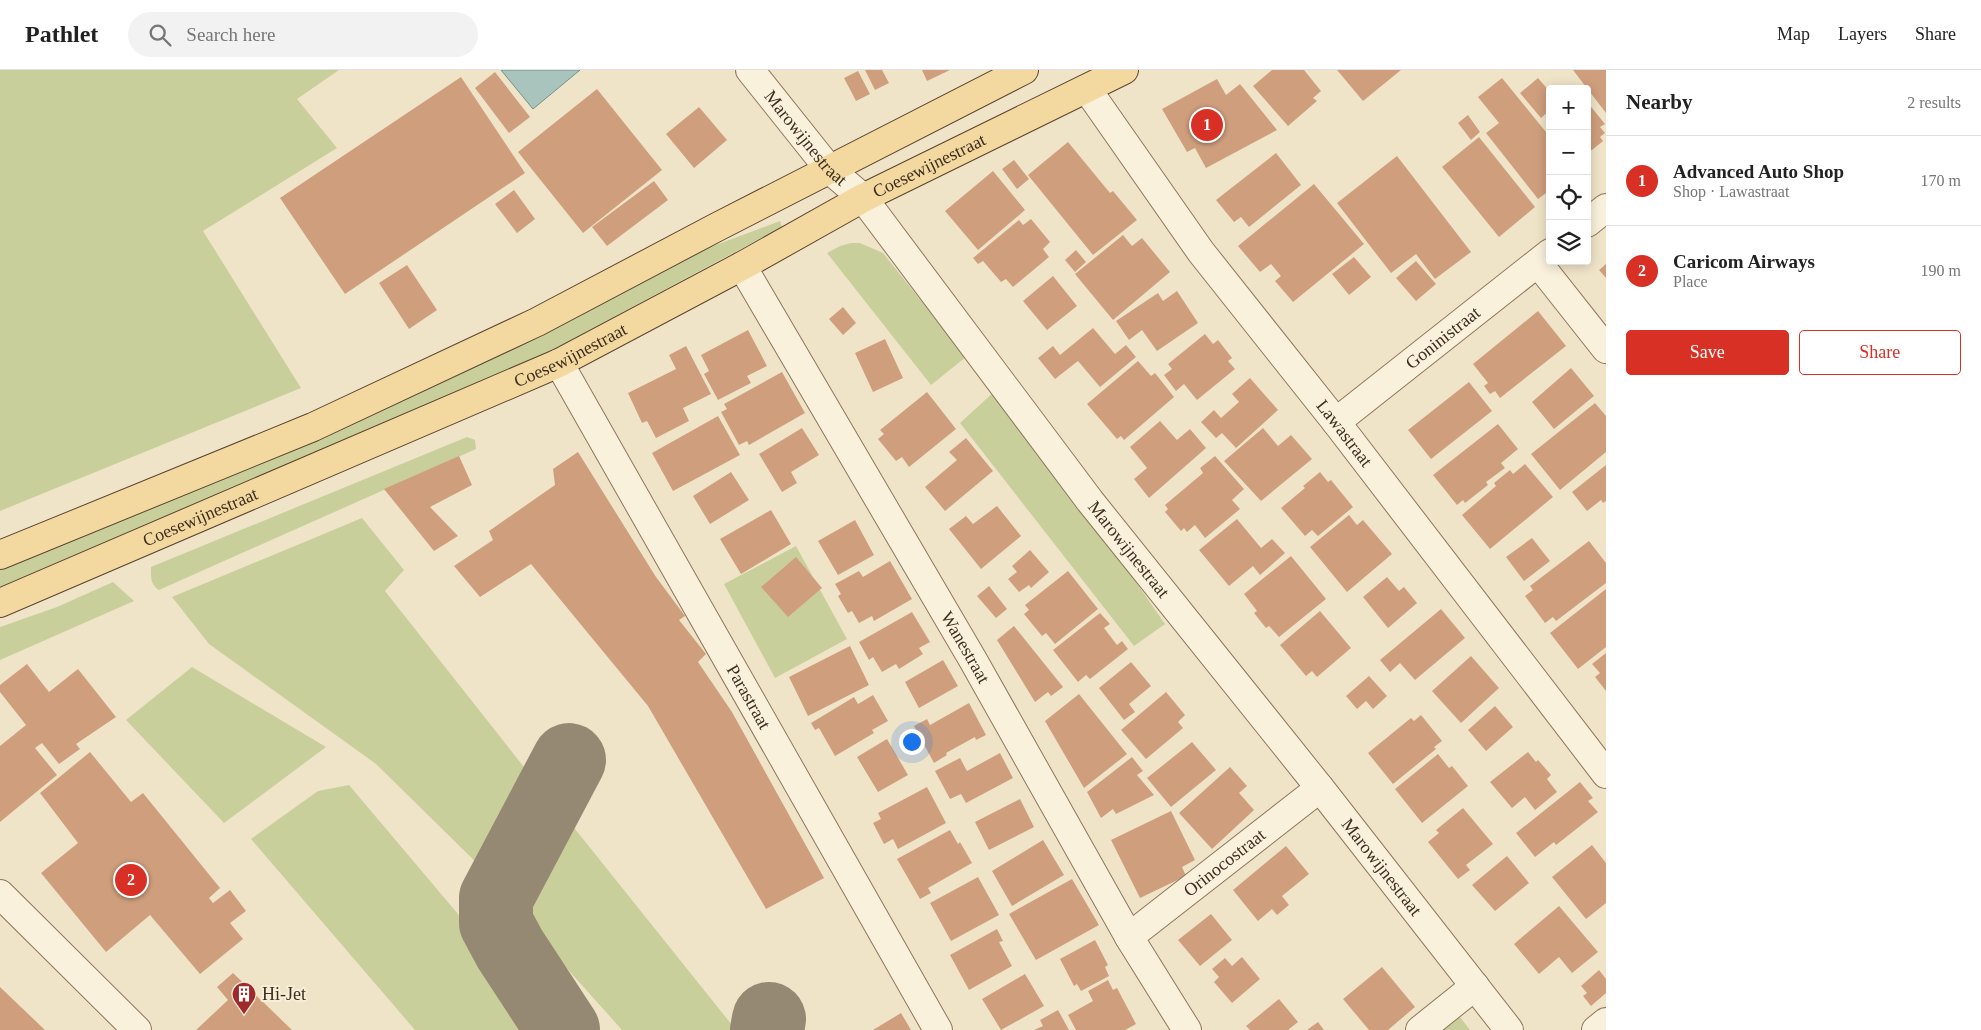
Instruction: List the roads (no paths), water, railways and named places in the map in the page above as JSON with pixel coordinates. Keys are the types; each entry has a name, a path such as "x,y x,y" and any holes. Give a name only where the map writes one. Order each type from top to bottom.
{"main road":[{"path":"0,555 322,423 537,322 829,169 1024,70"},
{"name":"Coesewijnestraat","path":"0,603 559,363 742,266 864,198 1124,70"}],"street":[{"name":"Marowijnestraat","path":"750,70 829,169 864,198 1090,501 1320,788 1509,1030"},
{"name":"Lawastraat","path":"1087,89 1201,252 1336,422 1606,774"},
{"path":"1591,220 1606,208"},
{"name":"Goninistraat","path":"1336,422 1544,258"},
{"path":"1544,258 1606,349"},
{"name":"Wanestraat","path":"742,266 973,660 1129,938 1188,1030"},
{"name":"Parastraat","path":"559,363 938,1030"},
{"name":"Orinocostraat","path":"1129,938 1320,788"},
{"path":"0,894 136,1030"},
{"path":"1420,1030 1475,986"},
{"path":"1596,1030 1606,1022"}],"water":[{"path":"501,70 580,70 533,109"}],"place":[{"name":"Advanced Auto Shop","path":"1207,125"},
{"name":"Caricom Airways","path":"131,880"},
{"name":"Hi-Jet","path":"244,1015"}]}
